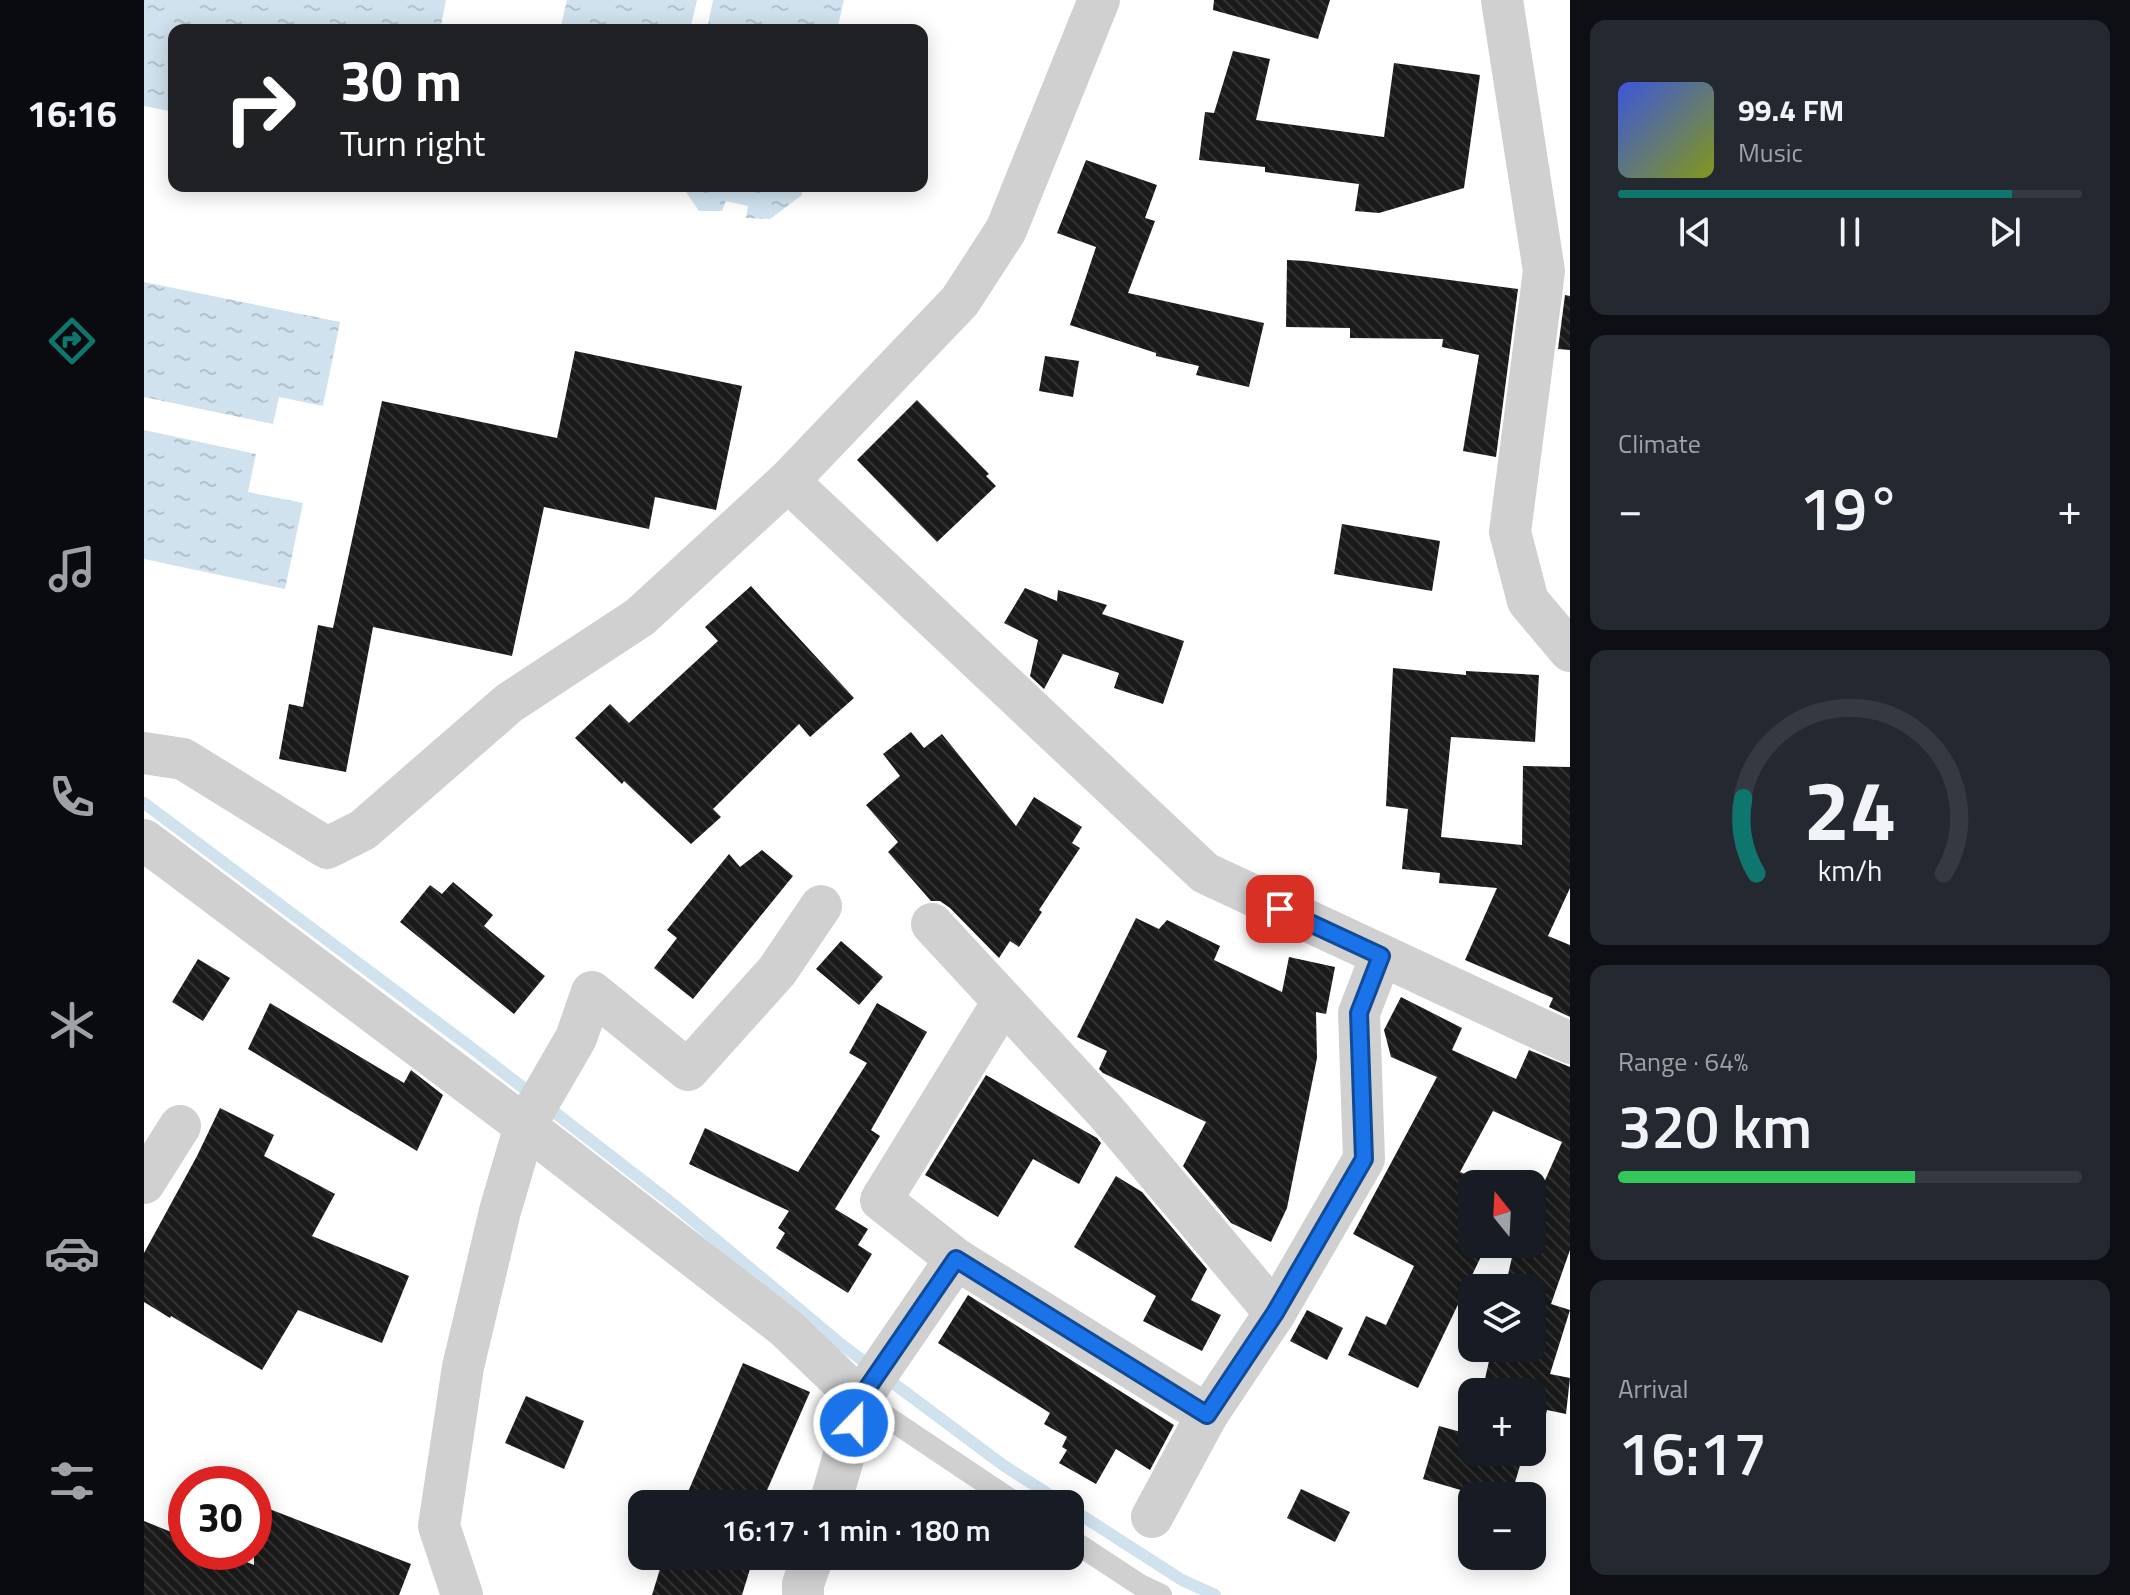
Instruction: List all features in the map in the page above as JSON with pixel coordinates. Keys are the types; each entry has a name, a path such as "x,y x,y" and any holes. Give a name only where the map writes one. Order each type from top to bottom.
{"street":[{"path":"144,753 183,759 327,848 363,830 509,703 640,617 788,481 960,301 1006,230 1099,0"},
{"path":"1502,0 1544,271 1510,532 1528,601 1570,651"},
{"path":"788,481 1205,873 1570,1043"},
{"path":"144,840 525,1126 786,1328 860,1399"},
{"path":"462,1595 439,1526 463,1367 500,1211 525,1126 576,1038 592,992 688,1070 777,971 821,906"},
{"path":"932,924 1107,1113 1275,1313"},
{"path":"1152,1517 1207,1415 1275,1313 1364,1159 1359,1013 1381,956"},
{"path":"1003,1002 881,1200 956,1259 1207,1415"},
{"path":"144,1183 180,1126"},
{"path":"834,1490 860,1399 956,1259"},
{"path":"803,1595 808,1570"}],"lane":[{"path":"860,1399 996,1490"},
{"path":"1084,1548 1161,1595"}],"water":[{"path":"144,0 446,0 441,24 168,24 168,111 144,106"},
{"path":"567,0 697,0 691,24 561,24"},
{"path":"713,0 844,0 838,24 708,24"},
{"path":"686,192 802,192 770,219 746,218 748,206 726,201 722,211 699,211"},
{"path":"144,282 340,322 323,406 279,397 273,424 144,397"},
{"path":"144,430 256,454 248,492 303,503 285,589 144,559"}],"building":[{"path":"1214,0 1330,0 1318,39 1213,10"},
{"path":"1233,51 1270,59 1256,120 1384,137 1394,63 1480,75 1464,188 1379,213 1355,211 1359,184 1265,172 1265,167 1199,160 1205,112 1214,113"},
{"path":"1086,160 1157,185 1145,218 1155,221 1128,293 1264,323 1249,387 1196,375 1199,366 1156,356 1156,353 1070,325 1096,247 1057,233"},
{"path":"1287,260 1518,289 1496,457 1463,451 1479,355 1442,347 1443,339 1350,338 1350,328 1286,327"},
{"path":"1565,295 1570,296 1570,350 1558,349"},
{"path":"575,351 742,386 716,510 655,497 649,529 544,507 512,656 373,627 346,772 279,759 289,704 303,707 318,625 333,628 382,401 557,438"},
{"path":"1045,356 1079,361 1073,397 1039,391"},
{"path":"917,400 989,474 986,476 996,486 937,542 857,460"},
{"path":"1342,524 1440,541 1432,591 1334,574"},
{"path":"751,586 854,698 810,737 799,724 713,809 721,817 691,844 575,738 610,704 629,723 718,641 705,627"},
{"path":"1025,588 1057,601 1058,590 1107,605 1102,614 1184,641 1163,704 1114,688 1119,673 1063,654 1044,689 1030,676 1038,640 1004,623"},
{"path":"1393,668 1466,675 1466,671 1539,675 1535,742 1451,737 1441,837 1522,845 1523,766 1570,767 1570,888 1548,936 1570,945 1570,1017 1549,1007 1553,998 1465,960 1497,888 1439,883 1440,873 1402,869 1408,809 1386,806"},
{"path":"911,732 924,748 942,734 1016,826 1034,797 1082,827 1072,843 1080,848 1039,910 1042,912 1019,947 1010,941 999,958 950,908 940,901 931,901 888,852 898,842 866,805 900,776 883,754"},
{"path":"762,850 793,876 693,999 654,968 677,938 667,930 729,854 740,867"},
{"path":"453,882 493,915 484,926 545,976 514,1014 400,922 430,885 442,894"},
{"path":"1136,918 1159,929 1167,920 1220,946 1214,960 1282,992 1289,957 1335,967 1326,1014 1316,1012 1317,1058 1287,1208 1271,1242 1231,1223 1183,1166 1206,1122 1103,1073 1099,1069 1107,1051 1077,1037"},
{"path":"841,941 883,977 859,1005 816,969"},
{"path":"198,959 230,978 203,1021 172,1002"},
{"path":"1401,997 1462,1028 1452,1050 1516,1079 1529,1050 1570,1067 1570,1250 1551,1304 1570,1310 1550,1374 1570,1378 1566,1414 1547,1410 1546,1414 1546,1378 1485,1378 1489,1362 1546,1362 1546,1274 1508,1274 1512,1258 1546,1258 1546,1178 1562,1142 1493,1111 1461,1170 1458,1170 1458,1258 1480,1258 1473,1274 1458,1274 1458,1305 1418,1388 1348,1355 1366,1316 1386,1325 1414,1266 1353,1234 1437,1077 1391,1057 1384,1030"},
{"path":"270,1003 404,1083 411,1070 443,1095 417,1151 248,1049"},
{"path":"877,1003 927,1032 871,1130 880,1136 835,1209 868,1229 858,1245 872,1254 848,1293 776,1248 785,1233 778,1228 789,1211 689,1164 705,1128 798,1172 867,1063 849,1053"},
{"path":"986,1075 1097,1138 1101,1143 1079,1184 1033,1159 998,1217 925,1175"},
{"path":"220,1108 274,1135 264,1156 335,1194 312,1236 409,1276 382,1343 298,1310 262,1370 144,1302 144,1253"},
{"path":"1116,1176 1142,1192 1207,1269 1191,1300 1221,1315 1202,1351 1143,1321 1156,1296 1074,1247"},
{"path":"968,1295 1174,1425 1150,1470 1116,1449 1096,1484 1059,1463 1067,1450 1062,1447 1067,1437 1044,1424 1050,1413 938,1343"},
{"path":"1307,1310 1343,1328 1327,1360 1290,1341"},
{"path":"743,1363 810,1392 767,1490 689,1490"},
{"path":"526,1396 584,1421 564,1469 505,1443"},
{"path":"1439,1426 1458,1431 1458,1466 1520,1466 1515,1482 1458,1482 1458,1489 1423,1479"},
{"path":"1301,1489 1350,1512 1335,1542 1287,1518"},
{"path":"272,1510 411,1564 399,1595 144,1595 144,1521 168,1531 168,1570 272,1570"},
{"path":"660,1570 750,1570 742,1595 652,1595"}],"waterway":[{"path":"144,803 477,1052 678,1208 842,1345 1003,1465 1042,1490"},
{"path":"1084,1517 1182,1580 1215,1595"}],"route":[{"path":"854,1423 860,1399 956,1259 1207,1415 1275,1313 1364,1159 1359,1013 1381,956 1280,909"}]}
